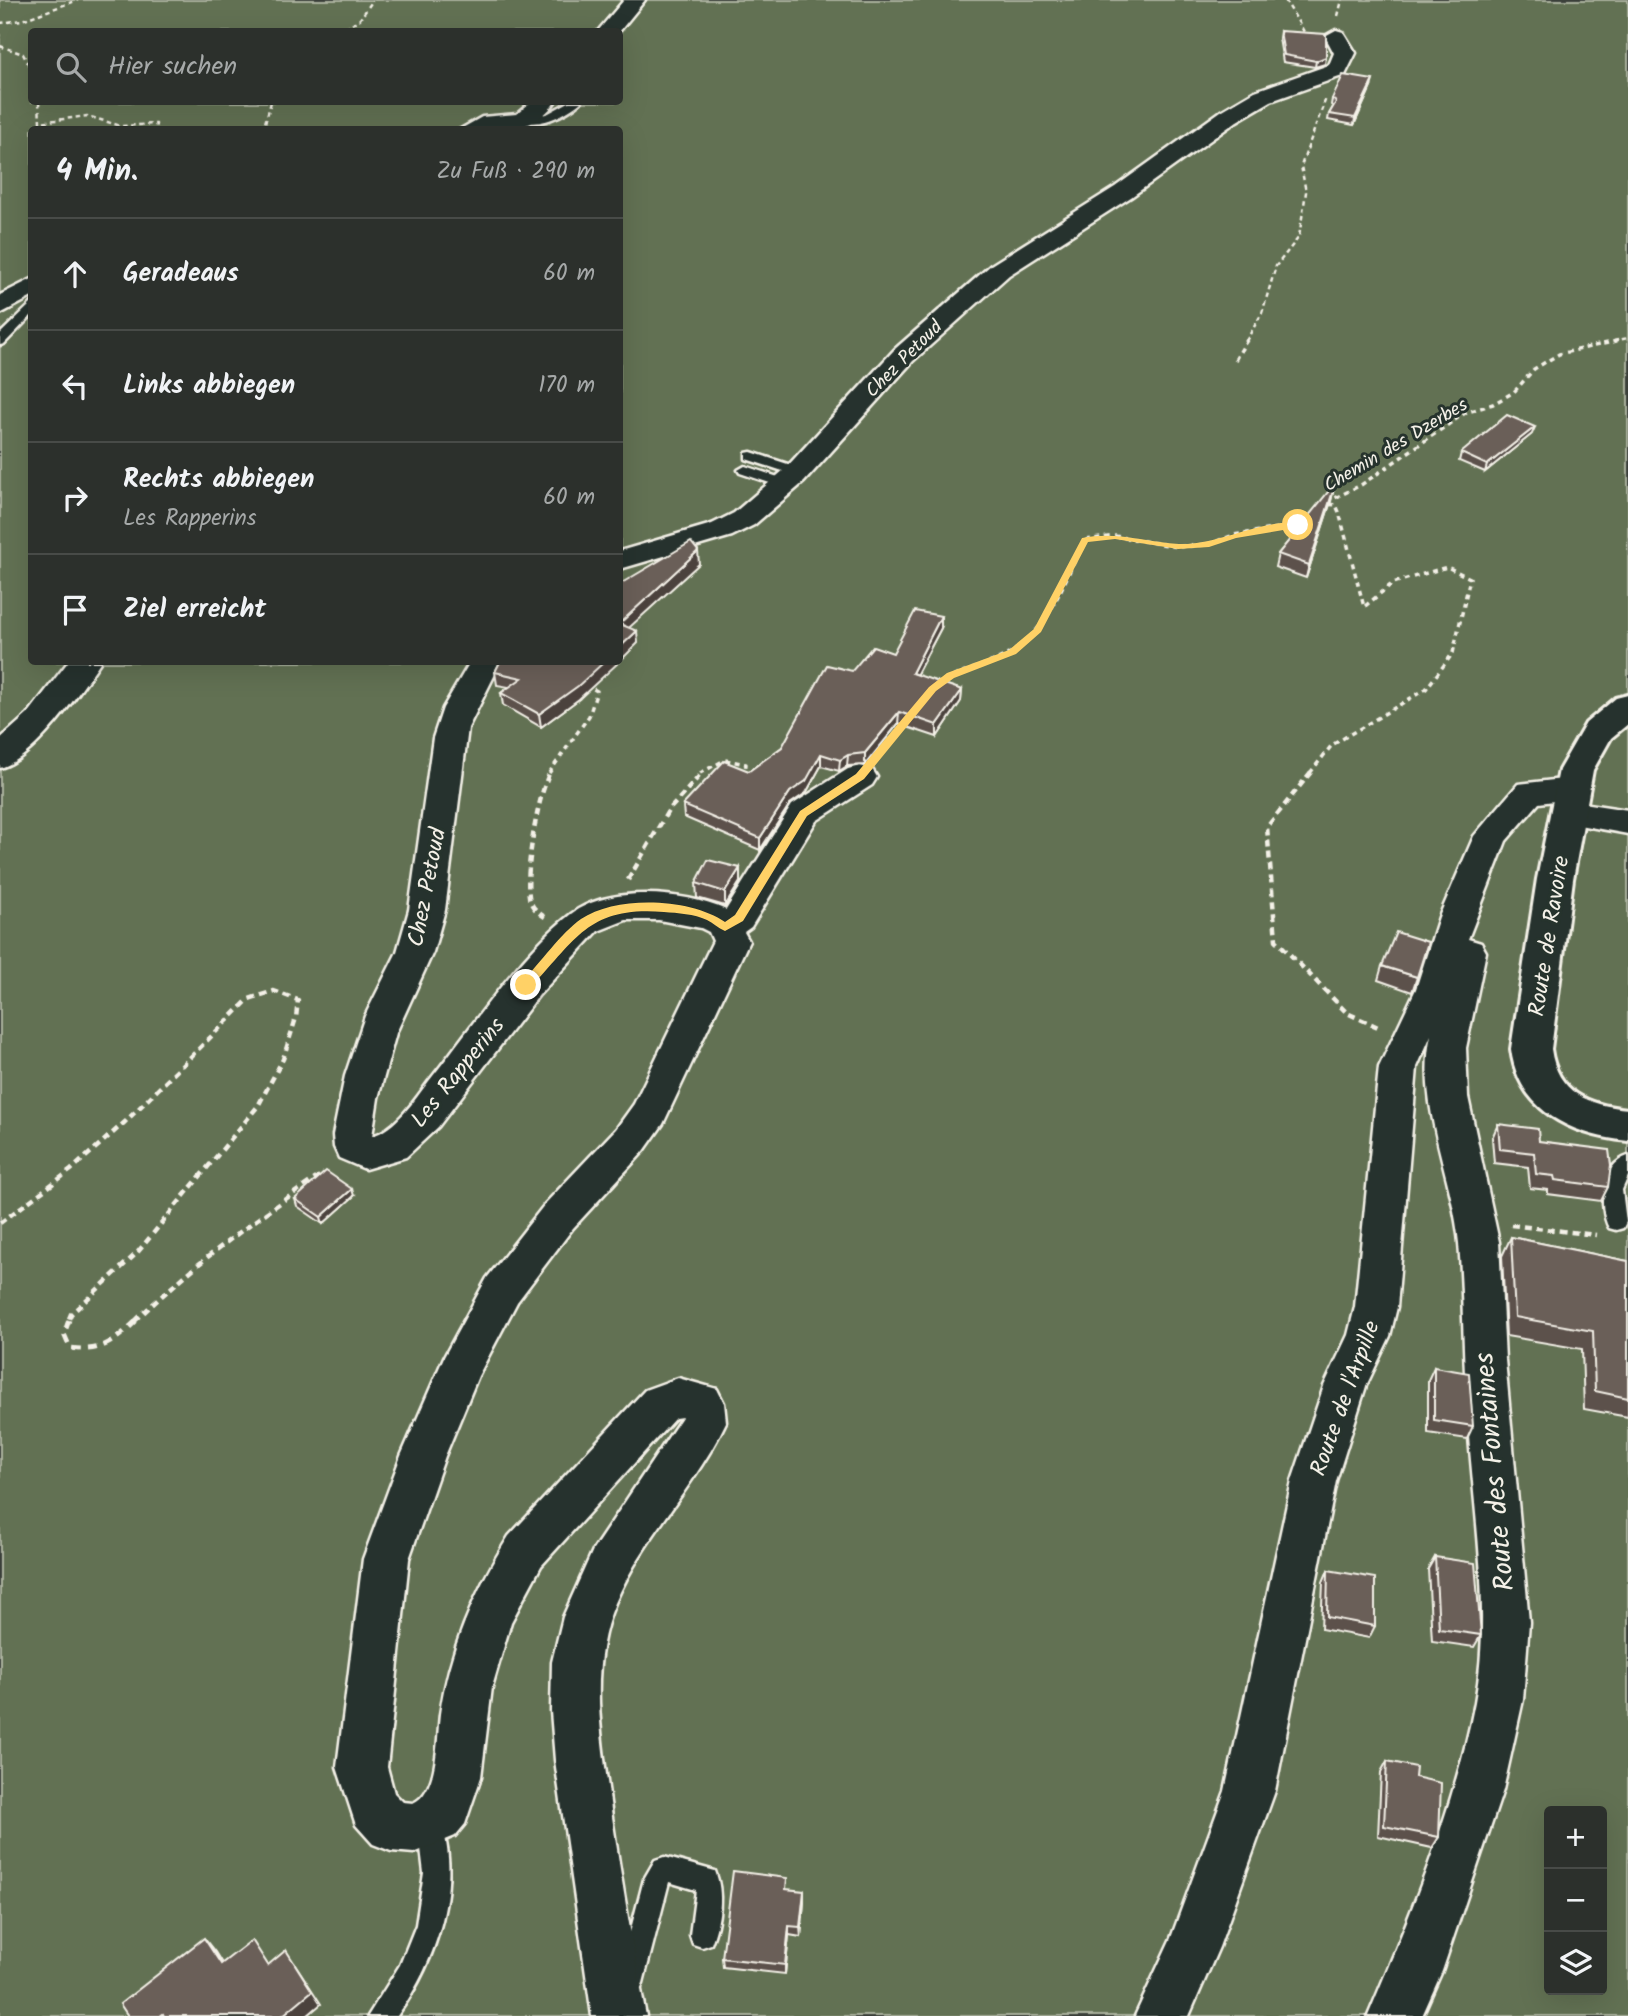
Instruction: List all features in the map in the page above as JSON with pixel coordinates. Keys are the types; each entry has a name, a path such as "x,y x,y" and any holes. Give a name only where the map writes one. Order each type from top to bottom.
{"street":[{"path":"610,28 635,0"},
{"path":"1325,75 1343,64 1346,54 1346,48 1336,36"},
{"name":"Chez Petoud","path":"623,559 733,525 754,513 792,478 865,395 971,292 1016,258 1123,192 1263,96 1325,75"},
{"path":"480,126 490,122 517,124 540,105"},
{"path":"0,306 28,288"},
{"path":"0,757 39,721 82,665"},
{"name":"Chez Petoud","path":"357,1151 352,1142 363,1082 388,1006 407,972 424,922 438,838 449,737 464,699 483,665"},
{"name":"Route de Ravoire","path":"1628,706 1598,731 1585,750 1570,801 1555,879 1531,1065 1538,1081 1552,1097 1572,1112 1592,1120 1628,1125"},
{"path":"616,2003 598,1899 575,1726 579,1636 587,1614 617,1555 704,1422 702,1403 678,1397 660,1404 525,1551 489,1619 468,1687 456,1777 447,1806 437,1818 414,1828 391,1826 373,1807 362,1767 386,1559 422,1456 459,1370 502,1290 559,1216 630,1140 649,1113 727,953 731,941 725,927 739,918 804,813 860,777"},
{"name":"Route de l'Arpille","path":"1162,2016 1193,1947 1250,1791 1314,1481 1345,1386 1361,1358 1372,1327 1398,1067 1408,1041 1434,989 1458,917 1491,836 1530,792 1554,788 1570,801 1628,821"},
{"name":"Les Rapperins","path":"357,1151 373,1152 392,1146 424,1116 526,985 585,922 632,906 684,910 710,916 725,927"},
{"name":"Route des Fontaines","path":"1395,2016 1416,1970 1478,1790 1499,1700 1506,1622 1475,1220 1449,1097 1447,1048 1468,951 1458,917"}],"lane":[{"path":"517,124 549,117 571,105"},
{"path":"0,341 28,311"},
{"path":"751,456 792,478"},
{"path":"745,470 792,478"},
{"path":"1609,1229 1612,1184 1628,1164"},
{"path":"381,2016 415,1965 427,1925 437,1871 429,1821"},
{"path":"616,2003 631,1982 656,1879 664,1869 706,1880 709,1891 702,1935"}],"path":[{"path":"0,23 22,20 78,0"},
{"path":"345,28 360,19 373,0"},
{"path":"1235,360 1262,313 1276,266 1299,237 1306,192 1301,166 1308,141 1333,84 1308,63 1310,41 1285,0"},
{"path":"0,46 23,54 28,63"},
{"path":"39,105 40,122 87,116 121,126 156,126"},
{"path":"264,126 270,105"},
{"name":"Chemin des Dzerbes","path":"932,689 951,675 1012,652 1038,630 1085,540 1115,536 1178,547 1209,544 1234,535 1298,525 1324,503 1361,485 1465,413 1493,404 1514,392 1534,369 1559,354 1628,338"},
{"path":"1324,503 1336,505 1339,512 1364,607 1394,583 1447,567 1470,578 1452,653 1426,690 1332,745 1267,827 1276,940 1346,1013 1408,1041"},
{"path":"573,933 536,912 528,895 543,786 562,752 595,709 597,691 587,685"},
{"path":"860,777 909,717"},
{"path":"617,909 616,899 672,804 703,770 726,760 746,764 741,784"},
{"path":"0,1223 71,1170 125,1122 249,999 264,991 288,992 298,1000 296,1018 283,1059 258,1106 137,1253 71,1314 64,1334 70,1348 88,1351 114,1342 184,1274 243,1227 357,1151"},
{"path":"1475,1220 1609,1229"}],"green space":[{"path":"0,0 1628,0 1628,2016 0,2016"}],"building":[{"path":"1280,31 1326,34 1326,57 1316,61 1284,55"},
{"path":"1343,75 1373,80 1355,118 1329,114 1336,102 1332,99"},
{"path":"1507,415 1535,427 1487,465 1461,453"},
{"path":"1332,487 1334,488 1309,565 1278,554"},
{"path":"691,542 698,551 623,620 623,582"},
{"path":"915,611 941,616 912,673 962,690 937,725 899,712 865,753 848,755 840,760 821,754 806,781 790,792 760,838 683,805 724,761 749,771 782,747 827,665 852,671 873,646 893,653"},
{"path":"623,625 637,631 623,644"},
{"path":"498,665 601,665 578,686 539,714 501,693 522,678 495,672"},
{"path":"708,860 740,868 725,892 696,883"},
{"path":"1396,932 1428,942 1417,977 1382,966"},
{"path":"1498,1124 1538,1129 1539,1141 1609,1150 1611,1165 1608,1187 1555,1180 1554,1176 1536,1174 1534,1153 1500,1149"},
{"path":"326,1171 352,1189 321,1217 295,1199"},
{"path":"1511,1237 1628,1261 1628,1398 1595,1391 1593,1331 1515,1317"},
{"path":"1434,1367 1469,1373 1473,1426 1434,1420"},
{"path":"1435,1557 1475,1563 1481,1635 1439,1629"},
{"path":"1328,1570 1375,1578 1375,1626 1327,1617"},
{"path":"1387,1761 1416,1767 1415,1777 1441,1783 1439,1837 1384,1826"},
{"path":"733,1871 787,1878 786,1889 804,1891 800,1927 789,1926 785,1965 722,1958"},
{"path":"204,1938 221,1964 252,1940 268,1965 286,1950 312,1991 282,2016 128,2016 120,2004"}],"route":[{"path":"526,985 552,954 585,922 617,909 632,906 684,910 710,916 725,927 739,918 804,813 860,777 932,689 951,675 1012,652 1038,630 1057,599 1067,568 1085,540 1115,536 1178,547 1209,544 1234,535 1298,525"}]}
